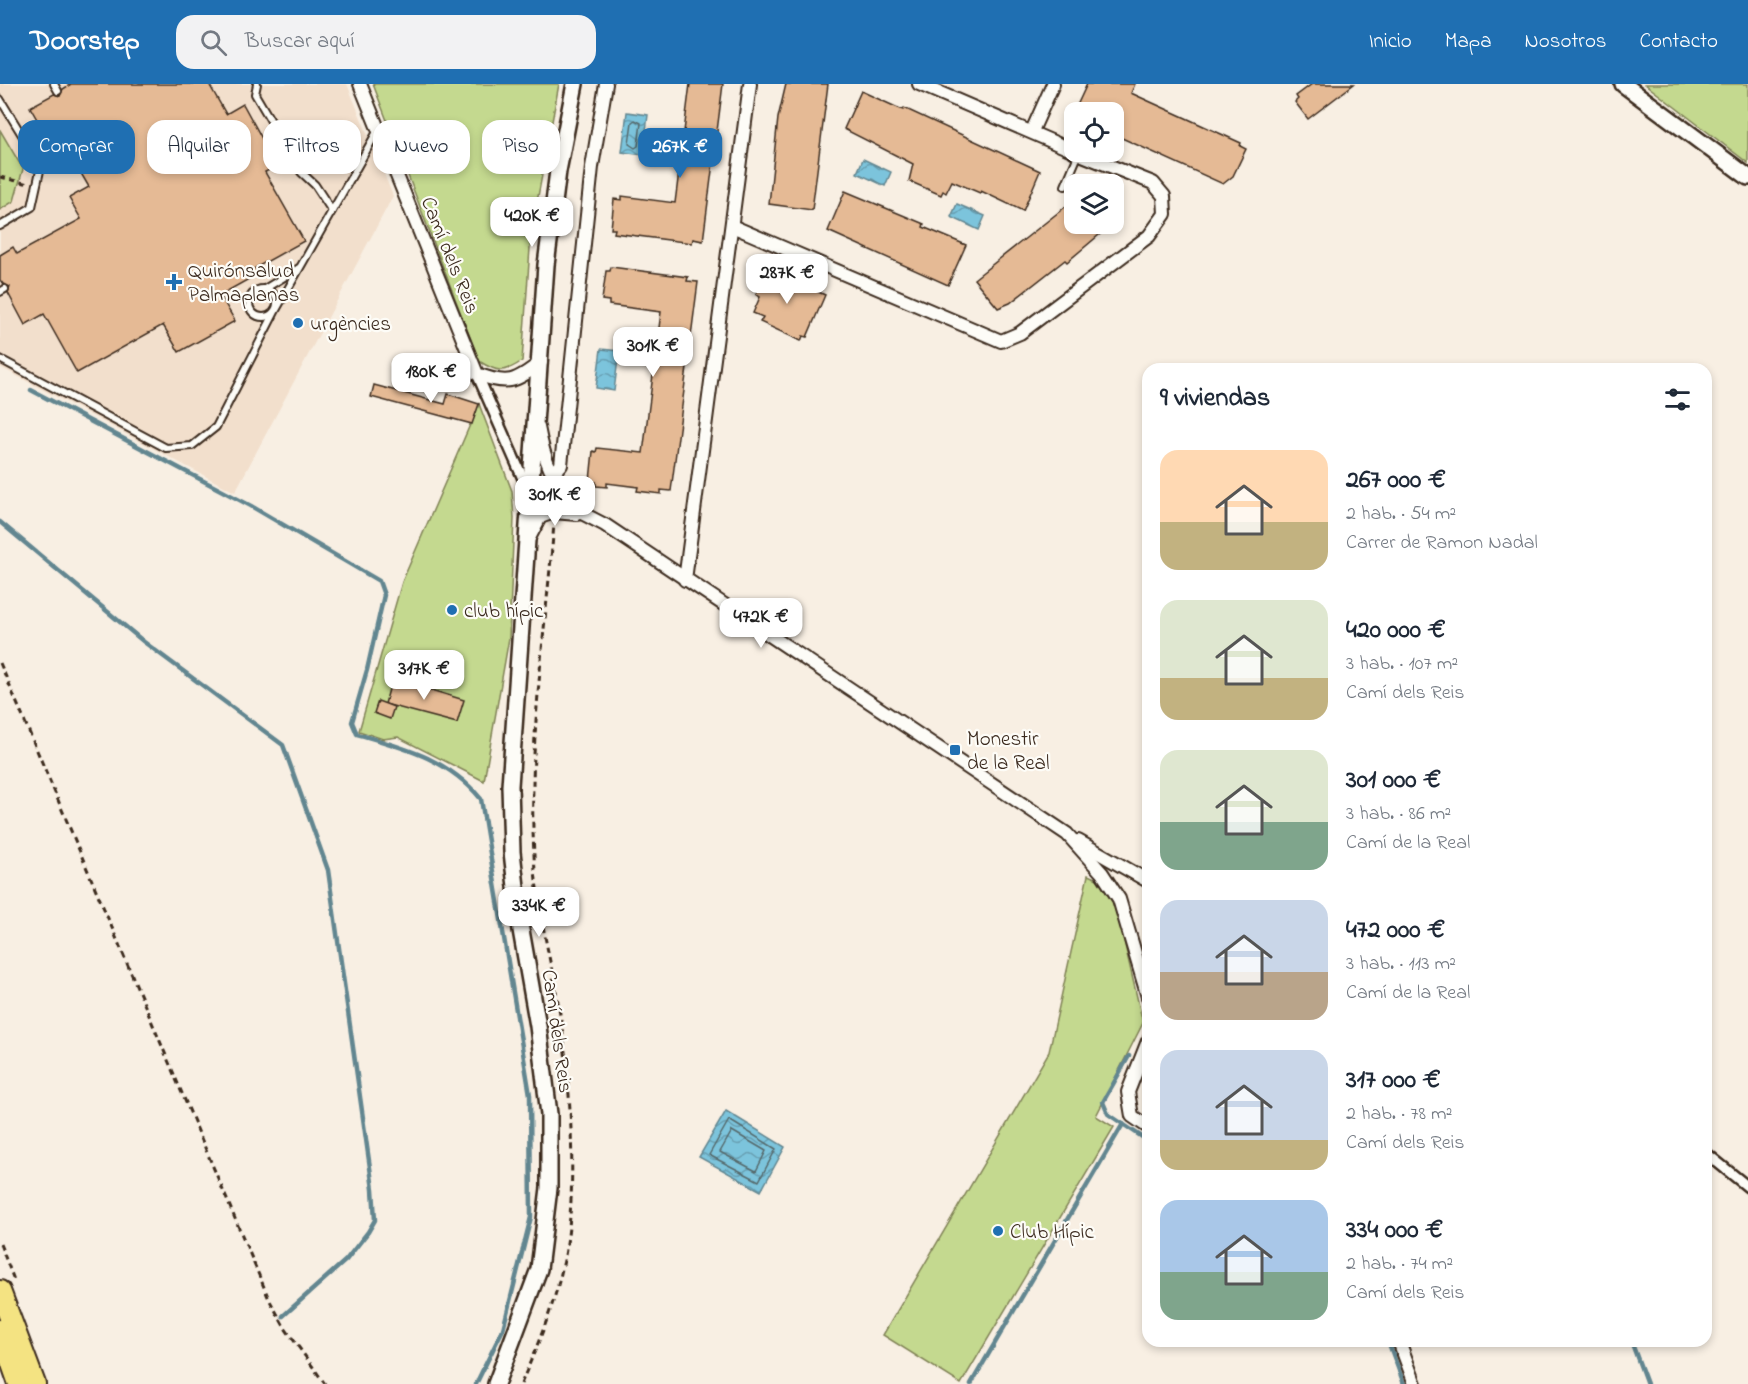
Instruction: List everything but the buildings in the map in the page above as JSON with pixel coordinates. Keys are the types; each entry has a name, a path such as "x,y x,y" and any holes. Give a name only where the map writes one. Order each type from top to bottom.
{"main road":[{"path":"0,1291 35,1384"},
{"path":"0,1330 19,1384"}],"street":[{"name":"Camí dels Reis","path":"360,84 374,120"},
{"name":"Camí dels Reis","path":"496,1384 539,1269 549,1188 549,1114 512,852 510,786 546,265 558,171 575,84"},
{"path":"553,474 561,465 592,167 606,84"},
{"path":"685,580 750,84"},
{"path":"919,84 1032,130 1064,146"},
{"path":"1032,130 1053,84"},
{"path":"1623,84 1748,177"},
{"path":"732,226 1000,341 1020,333 1149,237 1165,214 1164,196 1152,183 1101,162"},
{"name":"Camí dels Reis","path":"396,174 477,374 531,498"},
{"path":"477,374 506,382 521,378 540,362"},
{"path":"537,420 544,460 563,491 584,514"},
{"path":"532,477 566,505 605,525 1067,834 1142,878"},
{"path":"527,543 540,517 554,512 584,514"},
{"path":"1067,834 1101,873 1119,899 1142,977"},
{"path":"1142,1056 1128,1092 1132,1116 1142,1123"},
{"path":"1712,1158 1748,1187"},
{"path":"1401,1347 1415,1384"}],"lane":[{"path":"54,84 58,91"},
{"path":"257,84 255,94 301,172 315,184 332,211"},
{"path":"0,99 41,166 32,207 0,226"},
{"path":"0,359 165,448 192,446 216,427 276,310 373,139"},
{"path":"276,310 264,317 251,310 251,296 257,290 266,288 300,268"},
{"path":"266,288 276,297 276,310"}],"path":[{"path":"0,177 37,186"},
{"path":"521,1384 546,1324 563,1267 571,1206 565,1051 534,858 532,814 539,680 554,512"},
{"path":"0,663 269,1299 285,1328 325,1384"}],"shaded area":[{"name":"Quirónsalud Palmaplanas","path":"0,84 347,84 373,147 373,174 384,174 393,196 235,492 0,367"}],"green space":[{"path":"373,84 559,84 552,120 482,120 482,174 542,174 531,234 522,361 510,368 495,369 479,361 407,174 470,174 470,120 387,120"},
{"path":"1645,84 1748,84 1748,163"},
{"path":"0,130 18,161 18,174 22,174 14,201 0,210"},
{"name":"club hípic","path":"479,404 512,491 514,518 509,638 484,781 398,737 383,739 359,731 402,582"},
{"name":"Club Hípic","path":"1088,875 1100,880 1114,898 1142,1025 1096,1116 1114,1127 961,1384 883,1335 1049,1052"}],"water":[{"path":"627,112 648,115 643,155 622,152"},
{"path":"863,159 891,172 885,186 857,173"},
{"path":"957,204 985,216 979,230 951,217"},
{"path":"601,349 619,351 614,391 596,388"},
{"path":"726,1111 785,1147 761,1191 699,1157"}],"waterway":[{"path":"31,390 251,506 379,581 384,595 367,670 352,722 357,734 425,757 454,774 481,799 530,1095 531,1217 503,1329 476,1384"},
{"path":"0,522 144,642 283,745 328,870 373,1189 375,1220 346,1260 283,1316"},
{"path":"1129,1056 1103,1102 1108,1114 1142,1137"},
{"path":"971,1384 1123,1124"},
{"path":"1390,1347 1404,1384"},
{"path":"1633,1347 1647,1384"}],"place":[{"name":"Quirónsalud Palmaplanas","path":"174,282"},
{"name":"urgències","path":"298,323"},
{"name":"club hípic","path":"452,610"},
{"name":"Monestir de la Real","path":"955,750"},
{"name":"Club Hípic","path":"998,1231"}]}
